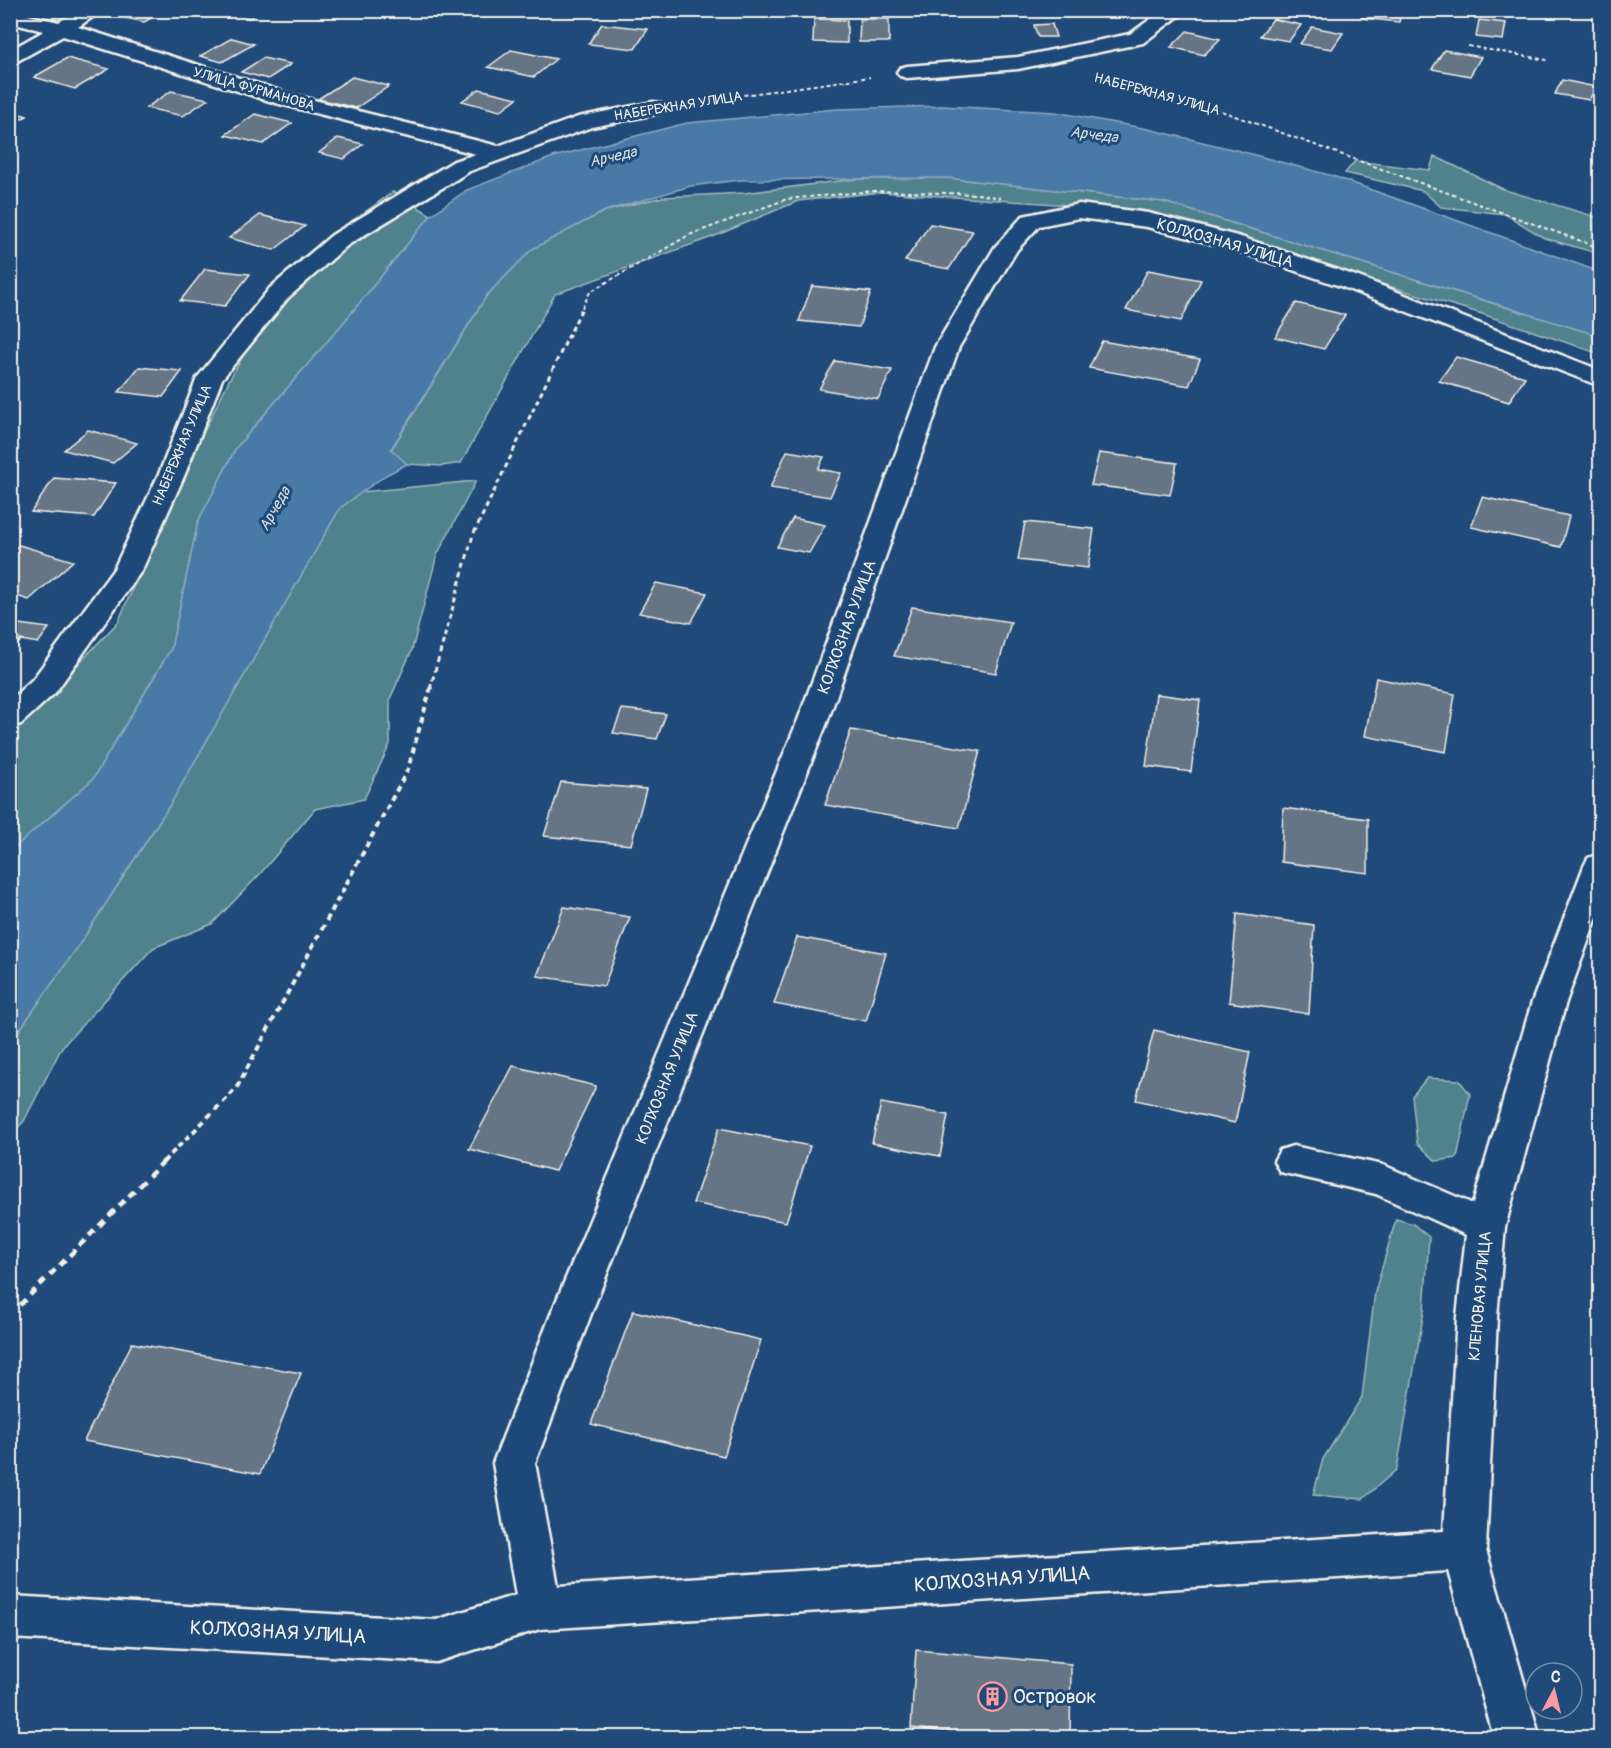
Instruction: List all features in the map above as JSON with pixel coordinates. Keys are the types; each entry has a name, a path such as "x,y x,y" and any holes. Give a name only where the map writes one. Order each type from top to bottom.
{"street":[{"path":"10,59 93,10"},
{"path":"907,72 1018,63 1102,44 1136,39 1177,10"},
{"name":"УЛИЦА ФУРМАНОВА","path":"10,17 59,28 283,99 500,153"},
{"name":"НАБЕРЕЖНАЯ УЛИЦА","path":"10,717 44,686 128,570 172,474 210,378 279,292 340,240 462,166 586,122 653,108"},
{"name":"КОЛХОЗНАЯ УЛИЦА","path":"540,1608 514,1463 563,1335 813,720 947,347 1007,247 1031,221 1078,211 1148,220 1233,242 1348,281 1600,379"},
{"name":"КЛЕНОВАЯ УЛИЦА","path":"1518,1737 1464,1550 1477,1317 1486,1227 1549,1002 1600,866"},
{"path":"1293,1161 1383,1180 1486,1227"},
{"name":"КОЛХОЗНАЯ УЛИЦА","path":"10,1617 436,1641 540,1608 1464,1550"}],"path":[{"path":"1468,46 1548,60"},
{"name":"НАБЕРЕЖНАЯ УЛИЦА","path":"653,108 907,72"},
{"name":"НАБЕРЕЖНАЯ УЛИЦА","path":"1105,79 1199,103 1600,248"},
{"path":"10,1315 236,1089 408,769 473,535 590,292 689,236 787,199 874,191 978,194 1078,211"}],"green space":[{"path":"1434,156 1505,190 1600,218 1600,254 1544,238 1505,214 1441,207 1423,191 1345,173 1355,161 1430,170"},
{"path":"948,178 1164,202 1600,336 1600,354 1479,313 1272,251 1216,229 1141,210 882,192 798,201 715,236 555,294 461,463 442,466 407,464 391,450 487,295 532,249 605,211 663,197 744,193 856,179"},
{"path":"393,192 431,215 344,322 236,448 198,522 171,649 93,779 11,851 11,735 118,622 176,490 229,380 300,259"},
{"path":"476,481 437,555 412,650 390,699 390,744 364,799 315,809 260,874 212,924 153,948 62,1047 24,1121 11,1135 11,1042 77,948 171,803 340,508 361,492"},
{"path":"1427,1078 1459,1080 1470,1094 1457,1158 1436,1161 1417,1143 1412,1096"},
{"path":"1396,1219 1413,1224 1429,1237 1424,1311 1397,1469 1363,1499 1313,1495 1323,1459 1362,1397 1375,1292"}],"water":[{"name":"Арчеда","path":"943,106 1055,112 1148,129 1333,176 1600,272 1600,336 1164,202 948,178 740,180 691,186 605,211 532,249 487,295 391,449 407,464 386,475 340,508 171,803 77,948 11,1042 11,851 93,779 171,649 198,522 236,448 344,322 431,215 467,190 553,157 687,123 837,109"}],"building":[{"path":"165,10 196,10 185,16"},
{"path":"216,10 262,10 250,18"},
{"path":"947,10 988,10 983,16"},
{"path":"1092,10 1141,10 1135,18"},
{"path":"1363,10 1402,10 1399,22 1361,18"},
{"path":"132,11 155,16 144,22 121,17"},
{"path":"814,19 847,20 847,43 813,42"},
{"path":"860,19 889,19 889,42 859,42"},
{"path":"1273,19 1301,25 1289,41 1260,36"},
{"path":"1479,20 1506,23 1503,40 1476,37"},
{"path":"602,24 648,29 635,49 588,44"},
{"path":"1052,24 1056,37 1038,37 1034,25"},
{"path":"1312,27 1343,33 1332,49 1300,44"},
{"path":"1187,31 1220,39 1204,55 1171,47"},
{"path":"232,38 254,44 222,62 200,56"},
{"path":"511,50 556,59 534,77 488,67"},
{"path":"1444,50 1481,57 1470,76 1432,69"},
{"path":"67,58 109,69 75,89 34,77"},
{"path":"263,58 291,64 268,79 241,72"},
{"path":"352,77 389,86 356,108 318,99"},
{"path":"1562,80 1596,87 1589,100 1555,94"},
{"path":"479,89 517,98 500,111 462,101"},
{"path":"171,91 208,99 183,116 146,108"},
{"path":"10,111 27,116 10,125"},
{"path":"255,114 292,123 263,144 225,135"},
{"path":"338,138 363,144 344,159 319,153"},
{"path":"260,215 305,226 274,250 229,238"},
{"path":"930,224 973,231 949,269 905,261"},
{"path":"205,269 250,274 225,306 180,301"},
{"path":"1148,270 1201,280 1181,321 1126,310"},
{"path":"812,286 871,292 859,327 799,321"},
{"path":"1296,303 1345,315 1324,349 1275,337"},
{"path":"1102,341 1200,359 1189,386 1089,368"},
{"path":"1456,357 1525,377 1509,402 1439,381"},
{"path":"835,361 892,370 878,399 819,389"},
{"path":"139,367 182,371 163,397 119,392"},
{"path":"88,430 137,443 113,463 64,450"},
{"path":"787,451 824,457 818,469 841,473 830,497 770,488"},
{"path":"1099,453 1177,463 1170,495 1091,485"},
{"path":"54,478 116,483 94,517 31,512"},
{"path":"1482,497 1569,516 1561,547 1471,527"},
{"path":"793,518 825,525 809,553 777,547"},
{"path":"1025,522 1094,529 1088,568 1018,560"},
{"path":"19,545 73,561 29,600 10,594 10,552"},
{"path":"656,583 707,593 691,623 639,613"},
{"path":"912,607 1011,622 996,673 894,656"},
{"path":"11,623 49,628 38,643 10,639"},
{"path":"10,639 21,640 11,654 10,654"},
{"path":"1376,678 1455,694 1446,752 1365,736"},
{"path":"1156,694 1200,700 1191,772 1146,766"},
{"path":"622,709 666,714 657,739 613,733"},
{"path":"851,730 980,751 959,828 825,805"},
{"path":"561,782 646,789 631,845 544,836"},
{"path":"1283,808 1368,819 1368,873 1281,862"},
{"path":"564,907 630,917 604,986 537,976"},
{"path":"1237,914 1314,925 1309,1014 1229,1002"},
{"path":"797,937 886,953 866,1021 774,1004"},
{"path":"1154,1030 1250,1052 1235,1123 1136,1100"},
{"path":"513,1066 596,1086 555,1171 469,1149"},
{"path":"881,1103 948,1115 940,1156 872,1143"},
{"path":"719,1128 810,1146 786,1222 693,1203"},
{"path":"633,1311 761,1340 724,1456 591,1424"},
{"path":"132,1343 301,1373 260,1474 84,1441"},
{"name":"Островок","path":"916,1650 1071,1664 1070,1738 1013,1738 911,1728"}],"place":[{"name":"Островок","path":"992,1696"}]}
